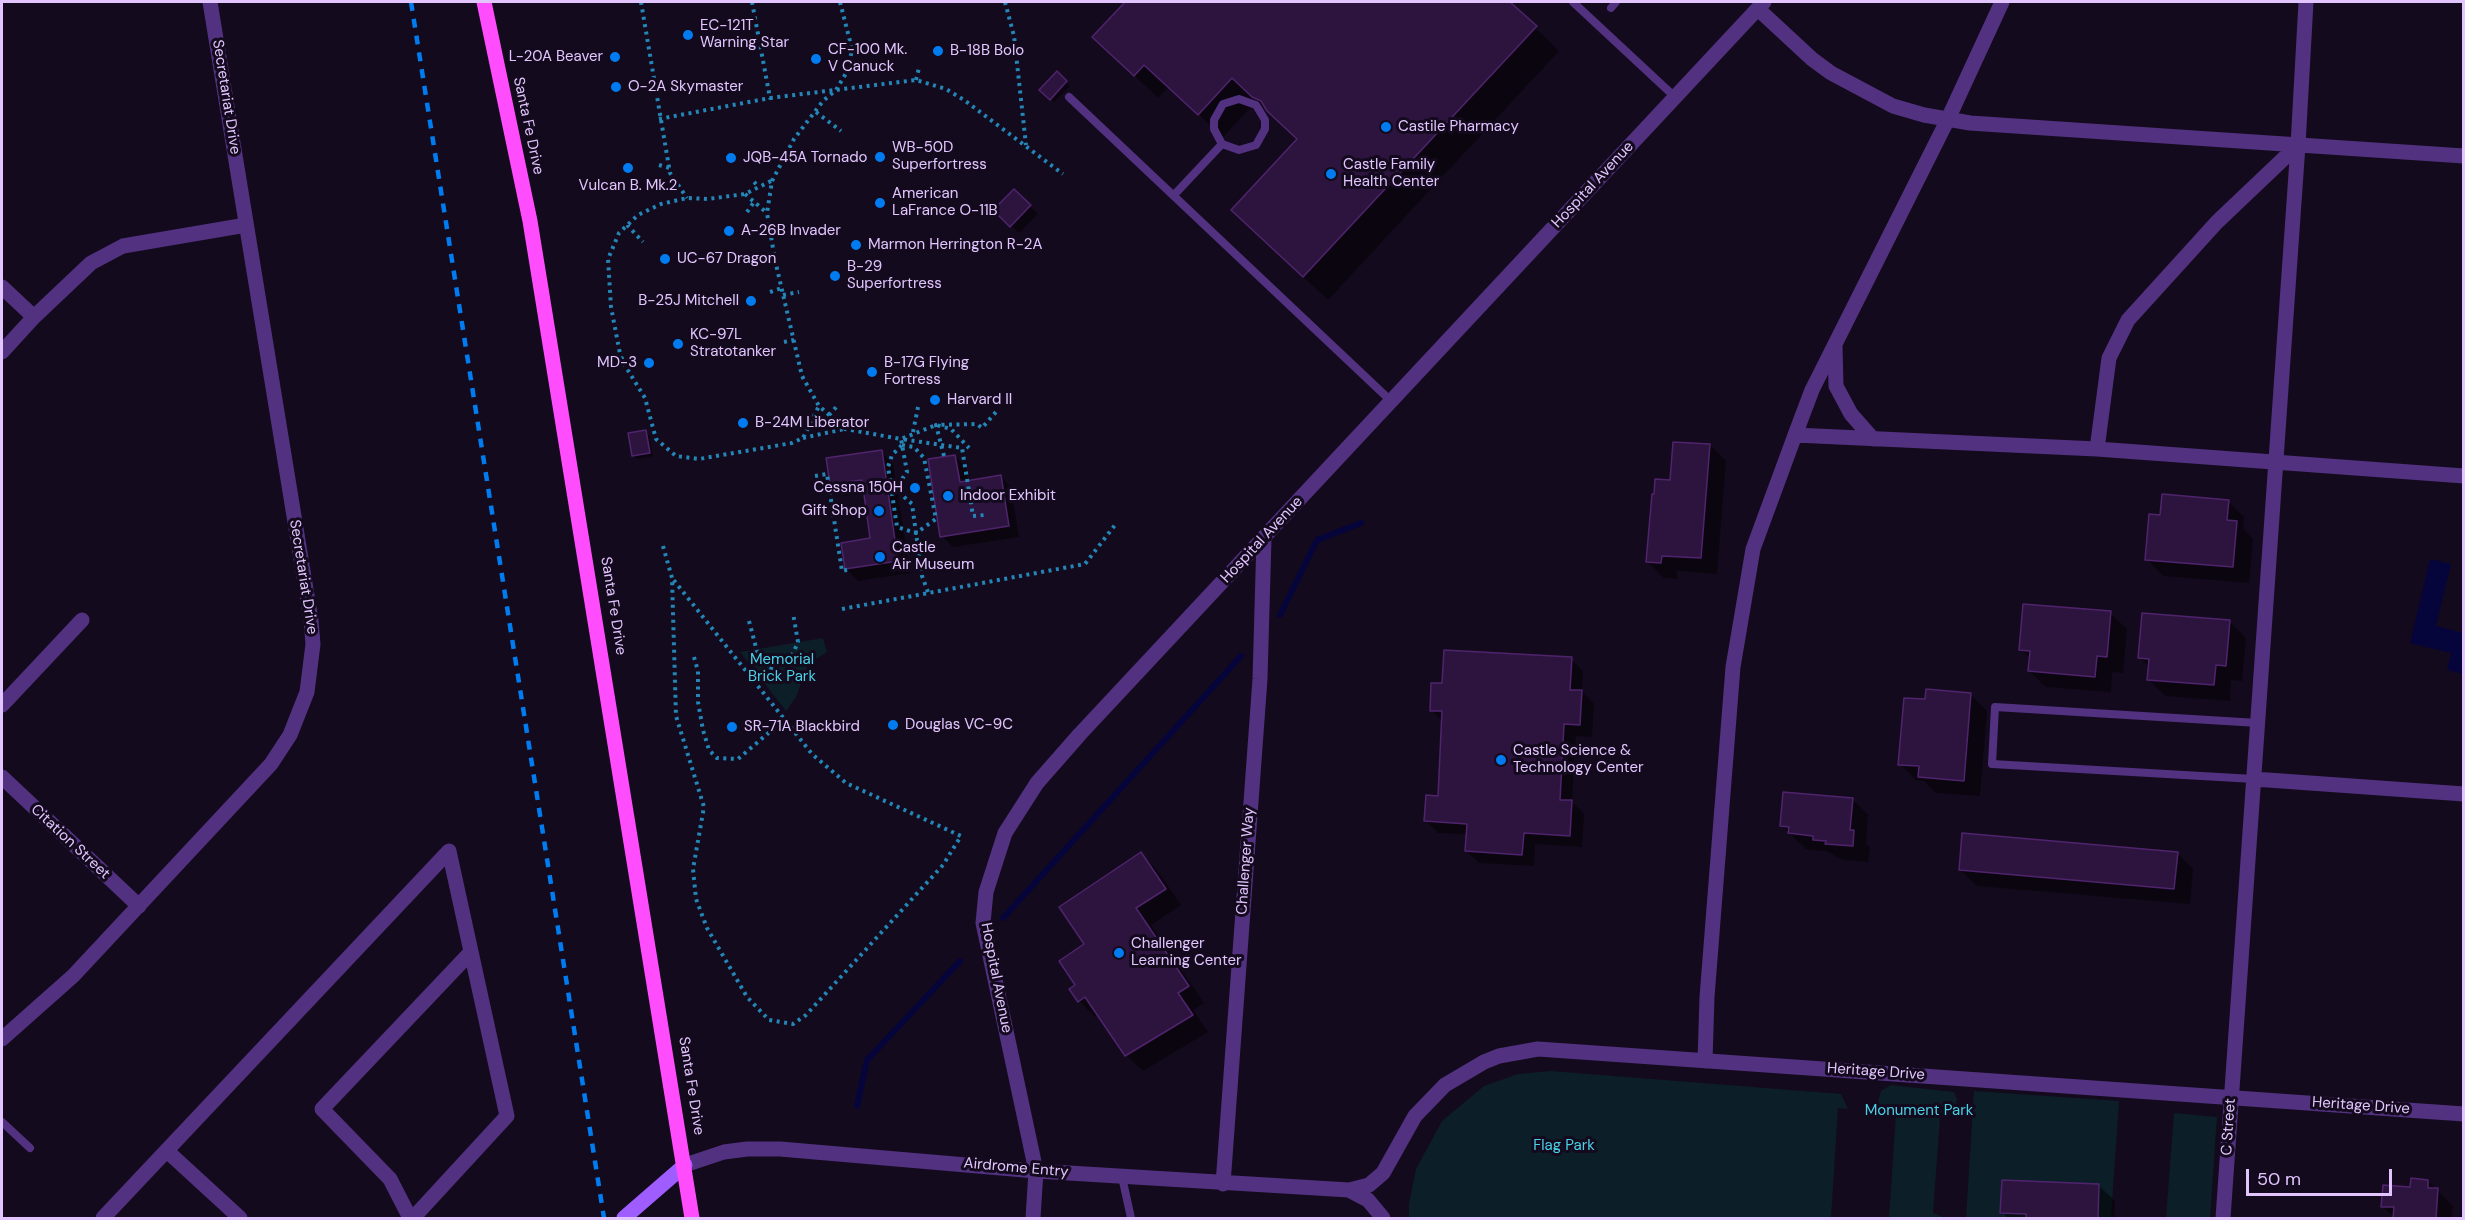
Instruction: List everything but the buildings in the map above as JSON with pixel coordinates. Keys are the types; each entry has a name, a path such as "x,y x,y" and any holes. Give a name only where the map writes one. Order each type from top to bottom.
{"main road":[{"name":"Santa Fe Drive","path":"484,2 530,221 693,1218"},
{"path":"624,1218 685,1165"}],"street":[{"name":"Secretariat Drive","path":"2,1039 73,976 271,764 300,714 311,668 311,620 210,2"},
{"path":"1705,1061 1707,997 1733,667 1753,549 1812,390 1948,119 2002,2"},
{"name":"C Street","path":"2223,1218 2298,146 2306,2"},
{"path":"1761,5 1812,59 1862,91 1893,106 1948,119 2298,146 2463,156"},
{"name":"Hospital Avenue","path":"1033,1218 1036,1171 983,923 986,892 1005,834 1036,783 1761,5"},
{"path":"2097,449 2109,358 2128,320 2217,222 2298,146"},
{"path":"2,352 34,317 91,263 123,246 246,225"},
{"path":"2,287 34,317"},
{"path":"1835,345 1836,386 1851,414 1874,439"},
{"path":"1795,435 2097,449 2463,476"},
{"name":"Challenger Way","path":"1223,1184 1260,679 1264,538"},
{"path":"2,705 82,620"},
{"name":"Citation Street","path":"2,777 139,906"},
{"path":"2254,779 2463,794"},
{"path":"103,1218 449,851 507,1116 411,1218 390,1179 322,1109 471,952"},
{"name":"Heritage Drive","path":"1349,1190 1369,1185 1383,1173 1415,1116 1435,1093 1465,1071 1499,1056 1538,1048 2463,1114"},
{"name":"Airdrome Entry","path":"685,1165 724,1152 747,1149 824,1152 1036,1171 1223,1184 1349,1190"},
{"path":"167,1151 232,1216"},
{"path":"1349,1190 1368,1200 1383,1218"}],"lane":[{"path":"1573,2 1675,97"},
{"path":"1069,97 1391,401"},
{"path":"1239,99 1256,105 1265,120 1265,129 1256,145 1239,150 1222,144 1214,129 1214,120 1223,104 1239,99"},
{"path":"1174,195 1222,144"},
{"path":"2254,779 1992,764 1995,707 2258,723"},
{"path":"2,1122 30,1148"},
{"path":"1122,1177 1131,1218"}],"path":[{"path":"640,2 658,119 670,173 687,198"},
{"path":"752,2 770,98"},
{"path":"840,2 852,49 848,70 836,90 824,101 794,139 772,181 767,213 802,376 819,406 845,429"},
{"path":"1005,2 1014,36 1026,146"},
{"path":"838,52 852,49"},
{"path":"916,80 919,68"},
{"path":"658,119 770,98 916,80 946,89 1063,174"},
{"path":"816,112 841,131"},
{"path":"659,165 670,168"},
{"path":"772,181 745,194 708,199 687,198 661,204 638,215 619,233 608,259 611,307 621,358 645,398 656,439 676,456 699,459 792,443 803,438 845,429 962,448 973,516 985,515"},
{"path":"754,182 759,187"},
{"path":"745,194 767,213"},
{"path":"747,212 754,202"},
{"path":"627,225 643,242"},
{"path":"770,292 782,288"},
{"path":"783,295 799,292"},
{"path":"784,342 794,340"},
{"path":"621,358 634,356"},
{"path":"829,415 839,404"},
{"path":"803,438 819,406"},
{"path":"913,432 918,406"},
{"path":"901,439 913,432 936,425 977,424 982,428 996,412"},
{"path":"936,425 944,456"},
{"path":"936,425 951,429 969,448"},
{"path":"901,439 907,472 900,483 903,496 912,504 927,592"},
{"path":"902,445 914,447 924,458 936,519 916,533"},
{"path":"902,445 892,455 888,467 897,527 916,533"},
{"path":"815,476 827,474 842,571 850,568"},
{"path":"842,609 1085,564 1115,525"},
{"path":"663,546 672,578 676,716 704,807 693,869 696,899 707,928 747,997 769,1020 793,1024 806,1015 943,865 962,836 846,783 812,754 672,578"},
{"path":"748,621 758,655 774,663 790,660 795,651 798,642 793,613"},
{"path":"694,657 698,671 698,702 703,730 709,750 717,758 738,759 779,724"},
{"path":"764,683 774,663"}],"green space":[{"name":"Memorial Brick Park","path":"823,638 827,652 808,664 796,697 786,711 740,652"},
{"name":"Flag Park","path":"1551,1071 1841,1094 1848,1109 1838,1108 1831,1218 1409,1218 1409,1203 1416,1169 1442,1121 1484,1086 1518,1074"},
{"name":"Monument Park","path":"1891,1085 1954,1092 1957,1099 1954,1113 1940,1118 1933,1213 1946,1218 1889,1218 1896,1113 1880,1107 1878,1102 1881,1091"},
{"path":"1974,1091 2119,1101 2111,1218 1966,1218"},
{"path":"2174,1113 2217,1117 2210,1218 2166,1218"}],"shaded area":[{"path":"2430,559 2451,564 2436,626 2463,633 2463,674 2447,670 2451,653 2410,643"}],"waterway":[{"path":"1280,615 1317,540 1361,523"},
{"path":"1003,918 1241,656"},
{"path":"857,1106 867,1060 960,961"}],"railway":[{"path":"411,2 604,1218"}],"place":[{"name":"EC-121T Warning Star","path":"688,35"},
{"name":"B-18B Bolo","path":"938,51"},
{"name":"L-20A Beaver","path":"615,57"},
{"name":"CF-100 Mk. V Canuck","path":"816,59"},
{"name":"O-2A Skymaster","path":"616,87"},
{"name":"Castile Pharmacy","path":"1386,127"},
{"name":"WB-50D Superfortress","path":"880,157"},
{"name":"JQB-45A Tornado","path":"731,158"},
{"name":"Vulcan B. Mk.2","path":"628,168"},
{"name":"Castle Family Health Center","path":"1331,174"},
{"name":"American LaFrance O-11B","path":"880,203"},
{"name":"A-26B Invader","path":"729,231"},
{"name":"Marmon Herrington R-2A","path":"856,245"},
{"name":"UC-67 Dragon","path":"665,259"},
{"name":"B-29 Superfortress","path":"835,276"},
{"name":"B-25J Mitchell","path":"751,301"},
{"name":"KC-97L Stratotanker","path":"678,344"},
{"name":"MD-3","path":"649,363"},
{"name":"B-17G Flying Fortress","path":"872,372"},
{"name":"Harvard II","path":"935,400"},
{"name":"B-24M Liberator","path":"743,423"},
{"name":"Cessna 150H","path":"915,488"},
{"name":"Indoor Exhibit","path":"948,496"},
{"name":"Gift Shop","path":"879,511"},
{"name":"Castle Air Museum","path":"880,557"},
{"name":"Douglas VC-9C","path":"893,725"},
{"name":"SR-71A Blackbird","path":"732,727"},
{"name":"Castle Science & Technology Center","path":"1501,760"},
{"name":"Challenger Learning Center","path":"1119,953"}]}
